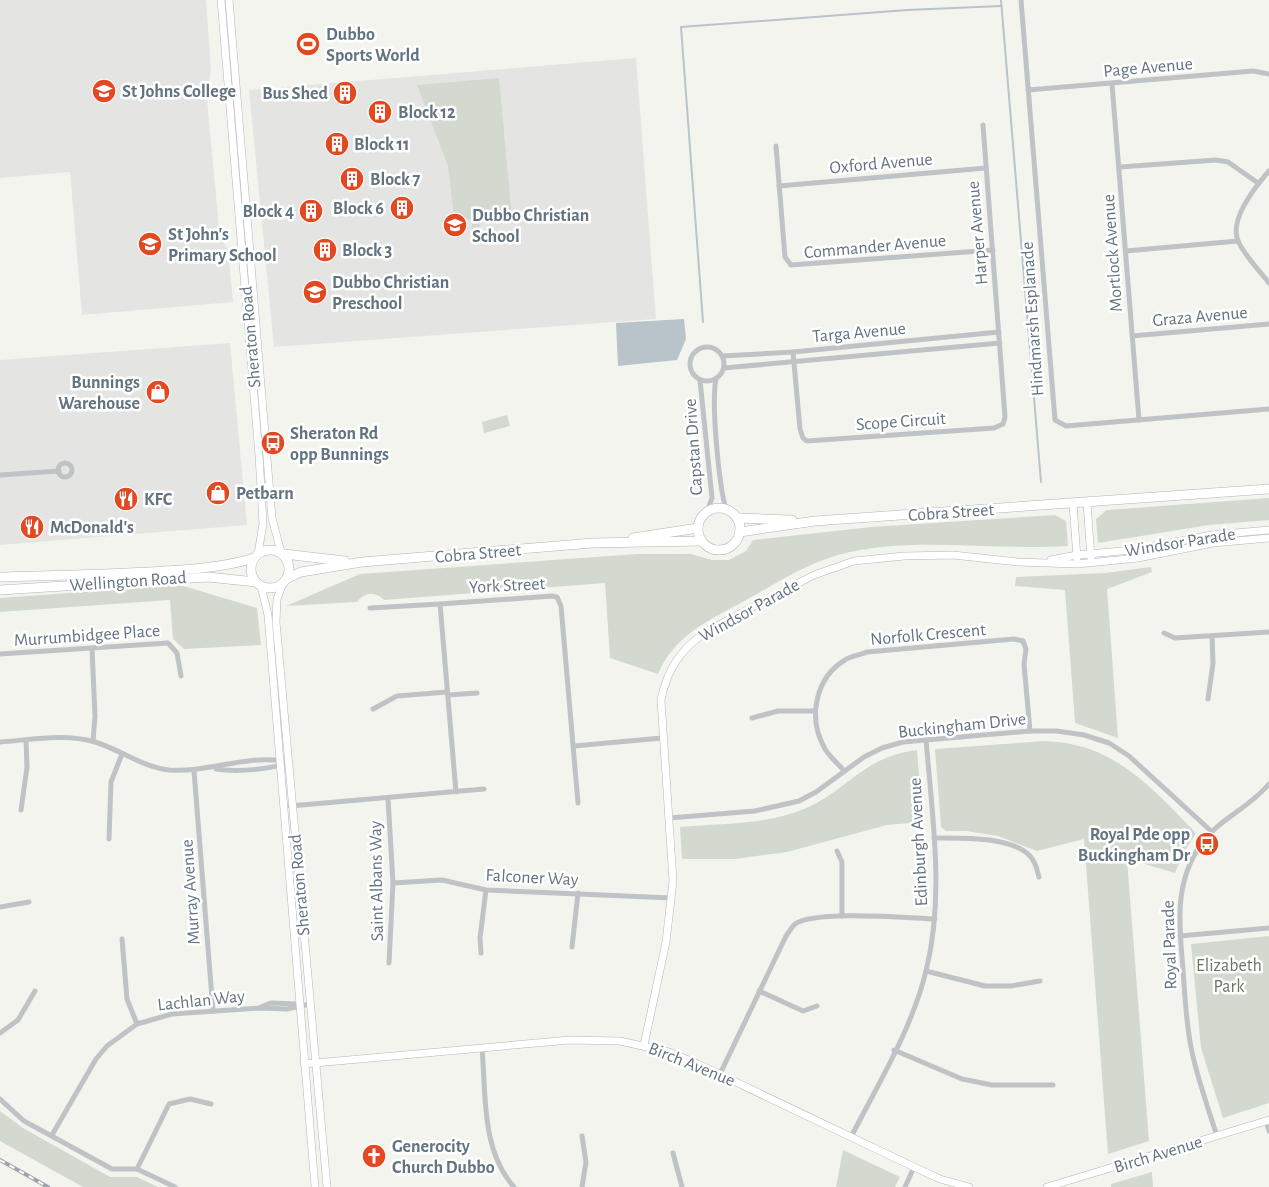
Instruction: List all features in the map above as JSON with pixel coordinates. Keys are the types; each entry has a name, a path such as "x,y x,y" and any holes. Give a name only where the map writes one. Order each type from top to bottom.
{"highway":[{"name":"Cobra Street","path":"1087,503 1118,495 1269,485"},
{"name":"Cobra Street","path":"740,532 815,521 1269,490"},
{"path":"720,508 726,509 737,518 740,532 738,538 727,548 714,549 702,541 698,528 699,522 707,512 720,508"},
{"name":"Cobra Street","path":"737,518 815,521"},
{"name":"Cobra Street","path":"286,580 301,572 362,562 593,543 698,528"},
{"name":"Cobra Street","path":"593,543 702,541"},
{"path":"270,549 282,553 290,568 286,580 272,588 258,584 251,570 256,556 270,549"},
{"name":"Cobra Street","path":"282,553 362,562"},
{"name":"Wellington Road","path":"0,577 88,575 206,568 227,566 256,556"},
{"name":"Wellington Road","path":"0,590 208,576 258,584"}],"street":[{"name":"Sheraton Road","path":"221,0 263,454 272,523 282,553"},
{"name":"Sheraton Road","path":"229,0 263,454 263,524 256,556"},
{"name":"Hindmarsh Esplanade","path":"1021,0 1054,416 1058,423 1066,426 1269,409"},
{"name":"Page Avenue","path":"1028,90 1253,71 1269,74"},
{"name":"Mortlock Avenue","path":"1112,84 1139,420"},
{"name":"Harper Avenue","path":"982,125 999,338"},
{"name":"Commander Avenue","path":"776,146 785,257 791,265 992,250"},
{"path":"1120,167 1216,160 1228,162 1258,183"},
{"name":"Oxford Avenue","path":"780,186 986,168"},
{"path":"1269,171 1246,200 1238,219 1238,241 1269,283"},
{"path":"1126,251 1238,241"},
{"name":"Graza Avenue","path":"1132,336 1269,324"},
{"name":"Targa Avenue","path":"722,356 999,338"},
{"name":"Targa Avenue","path":"724,368 794,363 999,338"},
{"name":"Scope Circuit","path":"793,352 800,429 802,438 807,441 994,428 1003,424 1005,417 999,338"},
{"path":"706,346 716,349 722,356 724,368 716,379 700,380 690,370 690,361 694,352 706,346"},
{"name":"Capstan Drive","path":"716,379 714,400 722,493 726,509"},
{"name":"Capstan Drive","path":"700,380 712,498 707,512"},
{"path":"0,475 59,471"},
{"path":"1087,503 1091,563"},
{"path":"1073,504 1078,564"},
{"name":"Windsor Parade","path":"1039,562 1077,555 1133,550 1212,536 1269,530"},
{"name":"Windsor Parade","path":"644,1045 666,942 672,898 673,857 662,738 661,700 664,683 680,654 707,631 814,575 854,561 904,556 952,555 1078,564 1138,558 1213,543 1269,538"},
{"name":"Sheraton Road","path":"286,580 277,599 276,622 327,1187"},
{"name":"Sheraton Road","path":"258,584 268,615 315,1187"},
{"name":"York Street","path":"440,604 557,597 561,606 578,803"},
{"path":"370,608 440,604 456,792"},
{"path":"1164,633 1175,638 1269,632"},
{"path":"1208,699 1212,662 1212,636"},
{"name":"Norfolk Crescent","path":"844,771 824,748 818,730 815,711 818,696 832,671 845,660 867,652 1014,639 1023,641 1026,649 1024,664 1030,731"},
{"name":"Murrumbidgee Place","path":"0,654 168,643 177,652 181,676"},
{"path":"92,648 96,716 93,741"},
{"path":"373,709 397,696 478,693"},
{"path":"752,718 778,711 815,711"},
{"name":"Buckingham Drive","path":"669,818 779,807 799,801 816,792 844,771 882,748 903,742 1030,731 1057,731 1084,734 1109,743 1129,756 1211,831"},
{"path":"0,742 67,738 93,741 153,767 194,771 213,769 227,771 288,762"},
{"path":"574,746 662,738"},
{"name":"Edinburgh Avenue","path":"851,1138 915,1006 926,971 935,919 936,874 926,739"},
{"path":"21,810 27,767 26,740"},
{"path":"109,839 111,782 122,754"},
{"name":"Murray Avenue","path":"194,771 213,1011"},
{"name":"Royal Parade","path":"1216,1136 1196,1069 1190,1038 1180,936 1179,902 1186,872 1193,857 1211,831 1251,801 1269,784"},
{"path":"284,807 484,790"},
{"name":"Saint Albans Way","path":"388,798 393,883 389,963"},
{"path":"934,838 987,840 1017,848 1030,855 1037,865 1039,878"},
{"path":"837,851 842,862 842,916"},
{"name":"Falconer Way","path":"393,883 442,880 486,890 672,898"},
{"path":"481,953 480,938 486,890"},
{"path":"572,947 578,893"},
{"path":"0,907 29,902"},
{"path":"720,1074 786,936 795,924 811,919 842,916 935,919"},
{"path":"1180,936 1269,928"},
{"path":"122,939 127,999 137,1024"},
{"path":"926,971 985,986 1011,986 1040,981"},
{"path":"0,1033 18,1020 35,991"},
{"path":"759,991 803,1011 817,1006"},
{"name":"Lachlan Way","path":"52,1135 96,1059 108,1046 137,1024 172,1014 261,1008 271,1003 310,1004"},
{"name":"Birch Avenue","path":"304,1064 595,1039 644,1045 669,1052 720,1074 914,1168 940,1179 969,1187"},
{"path":"482,1048 492,1150 500,1169 514,1187"},
{"path":"894,1050 962,1079 985,1084 1018,1087 1053,1085"},
{"path":"0,1099 24,1121 112,1169 137,1169 174,1187"},
{"path":"137,1169 169,1104 190,1099 212,1104"},
{"path":"1267,1120 1269,1131"},
{"name":"Birch Avenue","path":"1047,1187 1267,1120"},
{"path":"582,1136 586,1162 582,1187"},
{"path":"673,1153 682,1187"},
{"path":"905,1187 914,1168"}],"shaded area":[{"name":"St Johns College","path":"0,0 206,0 211,70 207,99 220,238 228,249 233,302 82,315 70,172 0,178"},
{"name":"Dubbo Christian School","path":"636,58 656,319 274,347 249,90"},
{"path":"684,319 686,339 677,360 618,366 616,323"},
{"path":"230,343 247,525 0,545 0,360"}],"green space":[{"path":"499,78 512,218 479,220 480,236 473,237 471,220 454,217 448,166 417,85"},
{"path":"507,415 510,426 484,433 482,422"},
{"path":"1269,498 1269,520 1209,525 1098,543 1096,519 1107,510"},
{"path":"1055,515 1066,521 1068,546 893,546 865,549 838,555 812,564 703,624 682,640 673,650 658,674 610,658 605,583 384,600 377,595 370,594 363,596 357,602 286,606 360,574 637,554 691,554 712,560 729,560 746,551 753,540 871,527"},
{"path":"1151,567 1152,572 1107,589 1118,738 1075,723 1065,590 1015,586 1016,577 1105,573"},
{"path":"180,585 257,608 261,645 184,649 173,639 170,600 0,612 0,598"},
{"path":"1045,741 1069,744 1091,750 1130,770 1163,799 1196,833 1184,852 1175,873 1127,859 1149,1141 1108,1154 1084,839 1037,851 998,836 966,831 946,831 941,827 935,749"},
{"path":"917,750 923,822 887,825 787,852 735,859 682,859 680,827 759,821 789,814 820,801 882,760"},
{"name":"Elizabeth Park","path":"1269,936 1269,1103 1223,1118 1201,1048 1191,944"},
{"path":"0,1111 23,1128 110,1177 137,1177 158,1187 83,1187 0,1141"},
{"path":"843,1150 900,1177 895,1187 836,1187"},
{"path":"1152,1172 1153,1187 1111,1187 1111,1184"}],"waterway":[{"path":"1001,0 1041,482"},
{"path":"703,322 681,27 907,10 1001,6"}],"railway":[{"path":"0,1160 48,1187"}],"place":[{"name":"Dubbo Sports World","path":"308,44"},
{"name":"St Johns College","path":"104,91"},
{"name":"Bus Shed","path":"345,93"},
{"name":"Block 12","path":"380,112"},
{"name":"Block 11","path":"337,144"},
{"name":"Block 7","path":"352,179"},
{"name":"Block 6","path":"402,208"},
{"name":"Block 4","path":"311,211"},
{"name":"Dubbo Christian School","path":"455,225"},
{"name":"St John's Primary School","path":"150,244"},
{"name":"Block 3","path":"325,250"},
{"name":"Dubbo Christian Preschool","path":"315,292"},
{"name":"Bunnings Warehouse","path":"158,392"},
{"name":"Sheraton Rd opp Bunnings","path":"273,443"},
{"name":"Petbarn","path":"218,493"},
{"name":"KFC","path":"126,499"},
{"name":"McDonald's","path":"32,527"},
{"name":"Royal Pde opp Buckingham Dr","path":"1207,844"},
{"name":"Generocity Church Dubbo","path":"374,1156"}]}
